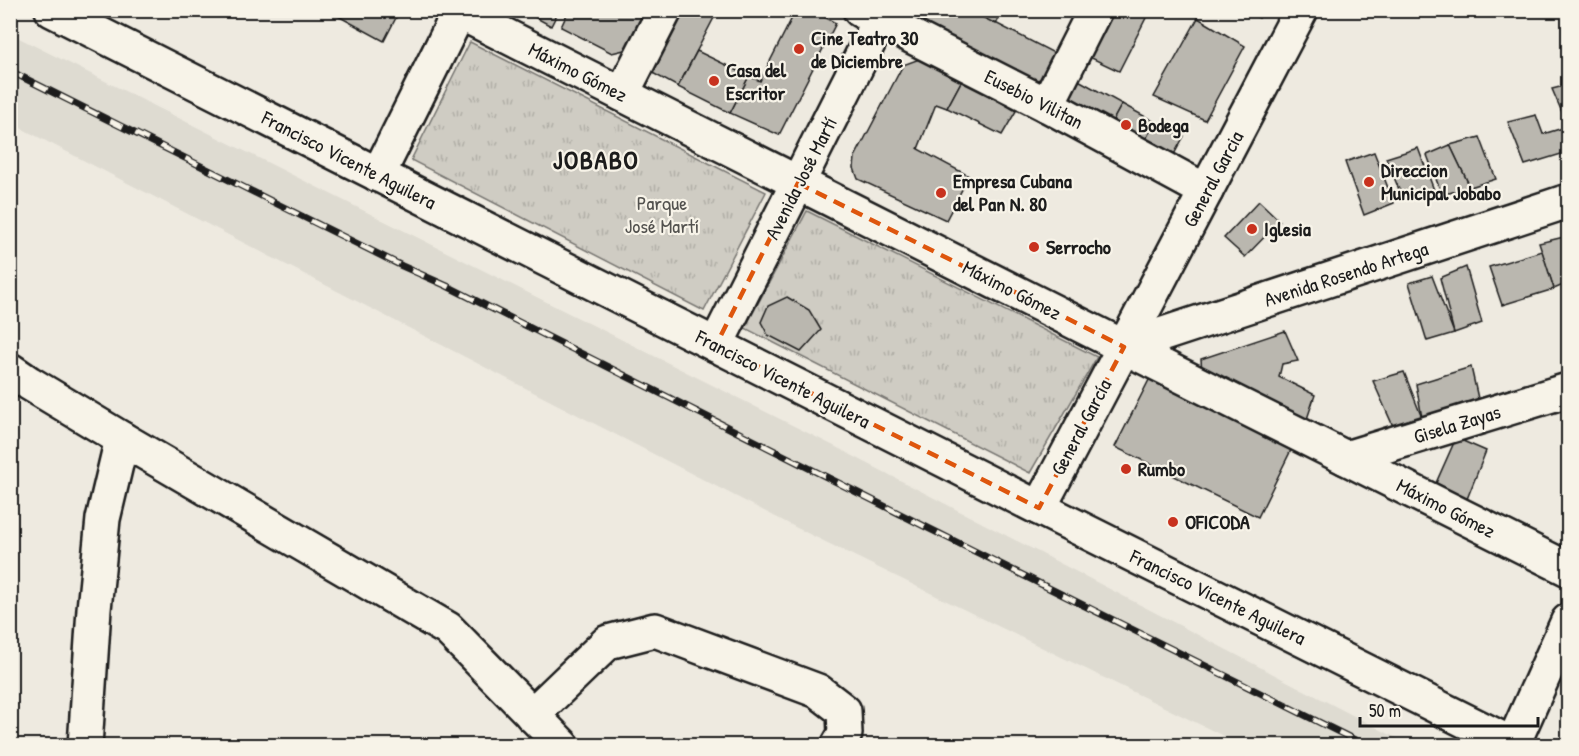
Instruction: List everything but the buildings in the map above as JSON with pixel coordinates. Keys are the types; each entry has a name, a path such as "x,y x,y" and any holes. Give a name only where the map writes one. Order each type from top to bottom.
{"main road":[{"name":"Francisco Vicente Aguilera","path":"52,10 1514,745"},
{"path":"622,94 665,10"},
{"path":"1047,105 1095,10"},
{"name":"General Garcia","path":"1124,347 1301,10"},
{"path":"378,175 459,11"},
{"name":"Máximo Gómez","path":"459,11 1569,569"},
{"name":"Eusebio Vilitan","path":"875,14 1206,191"},
{"name":"Avenida José Martí","path":"716,345 798,183 875,14"},
{"name":"Avenida Rosendo Artega","path":"1124,347 1569,201"},
{"name":"General García","path":"1039,508 1124,347"},
{"path":"10,370 122,439 448,629 563,746"},
{"name":"Gisela Zayas","path":"1346,458 1569,390"},
{"path":"86,746 102,519 122,439"},
{"path":"1514,745 1569,621"},
{"path":"532,715 608,642 655,630 818,692 844,711 845,734 838,746"}],"highlighted area":[{"path":"798,183 1124,347 1039,508 716,345"}],"shaded area":[{"path":"11,34 832,445 1410,745 1242,745 799,529 11,123"}],"green space":[{"name":"Parque José Martí","path":"470,42 766,192 704,311 411,160"},
{"path":"807,211 1097,357 1030,473 745,328"}],"railway":[{"path":"10,71 402,266 447,286 1367,746"}],"place":[{"name":"Cine Teatro 30 de Diciembre","path":"799,49"},
{"name":"Casa del Escritor","path":"714,81"},
{"name":"Bodega","path":"1126,125"},
{"name":"Direccion Municipal Jobabo","path":"1369,182"},
{"name":"Empresa Cubana del Pan N. 80","path":"941,193"},
{"name":"Iglesia","path":"1252,229"},
{"name":"Serrocho","path":"1034,247"},
{"name":"Rumbo","path":"1126,469"},
{"name":"OFICODA","path":"1173,522"}],"district":[{"name":"JOBABO","path":"596,160"}]}
